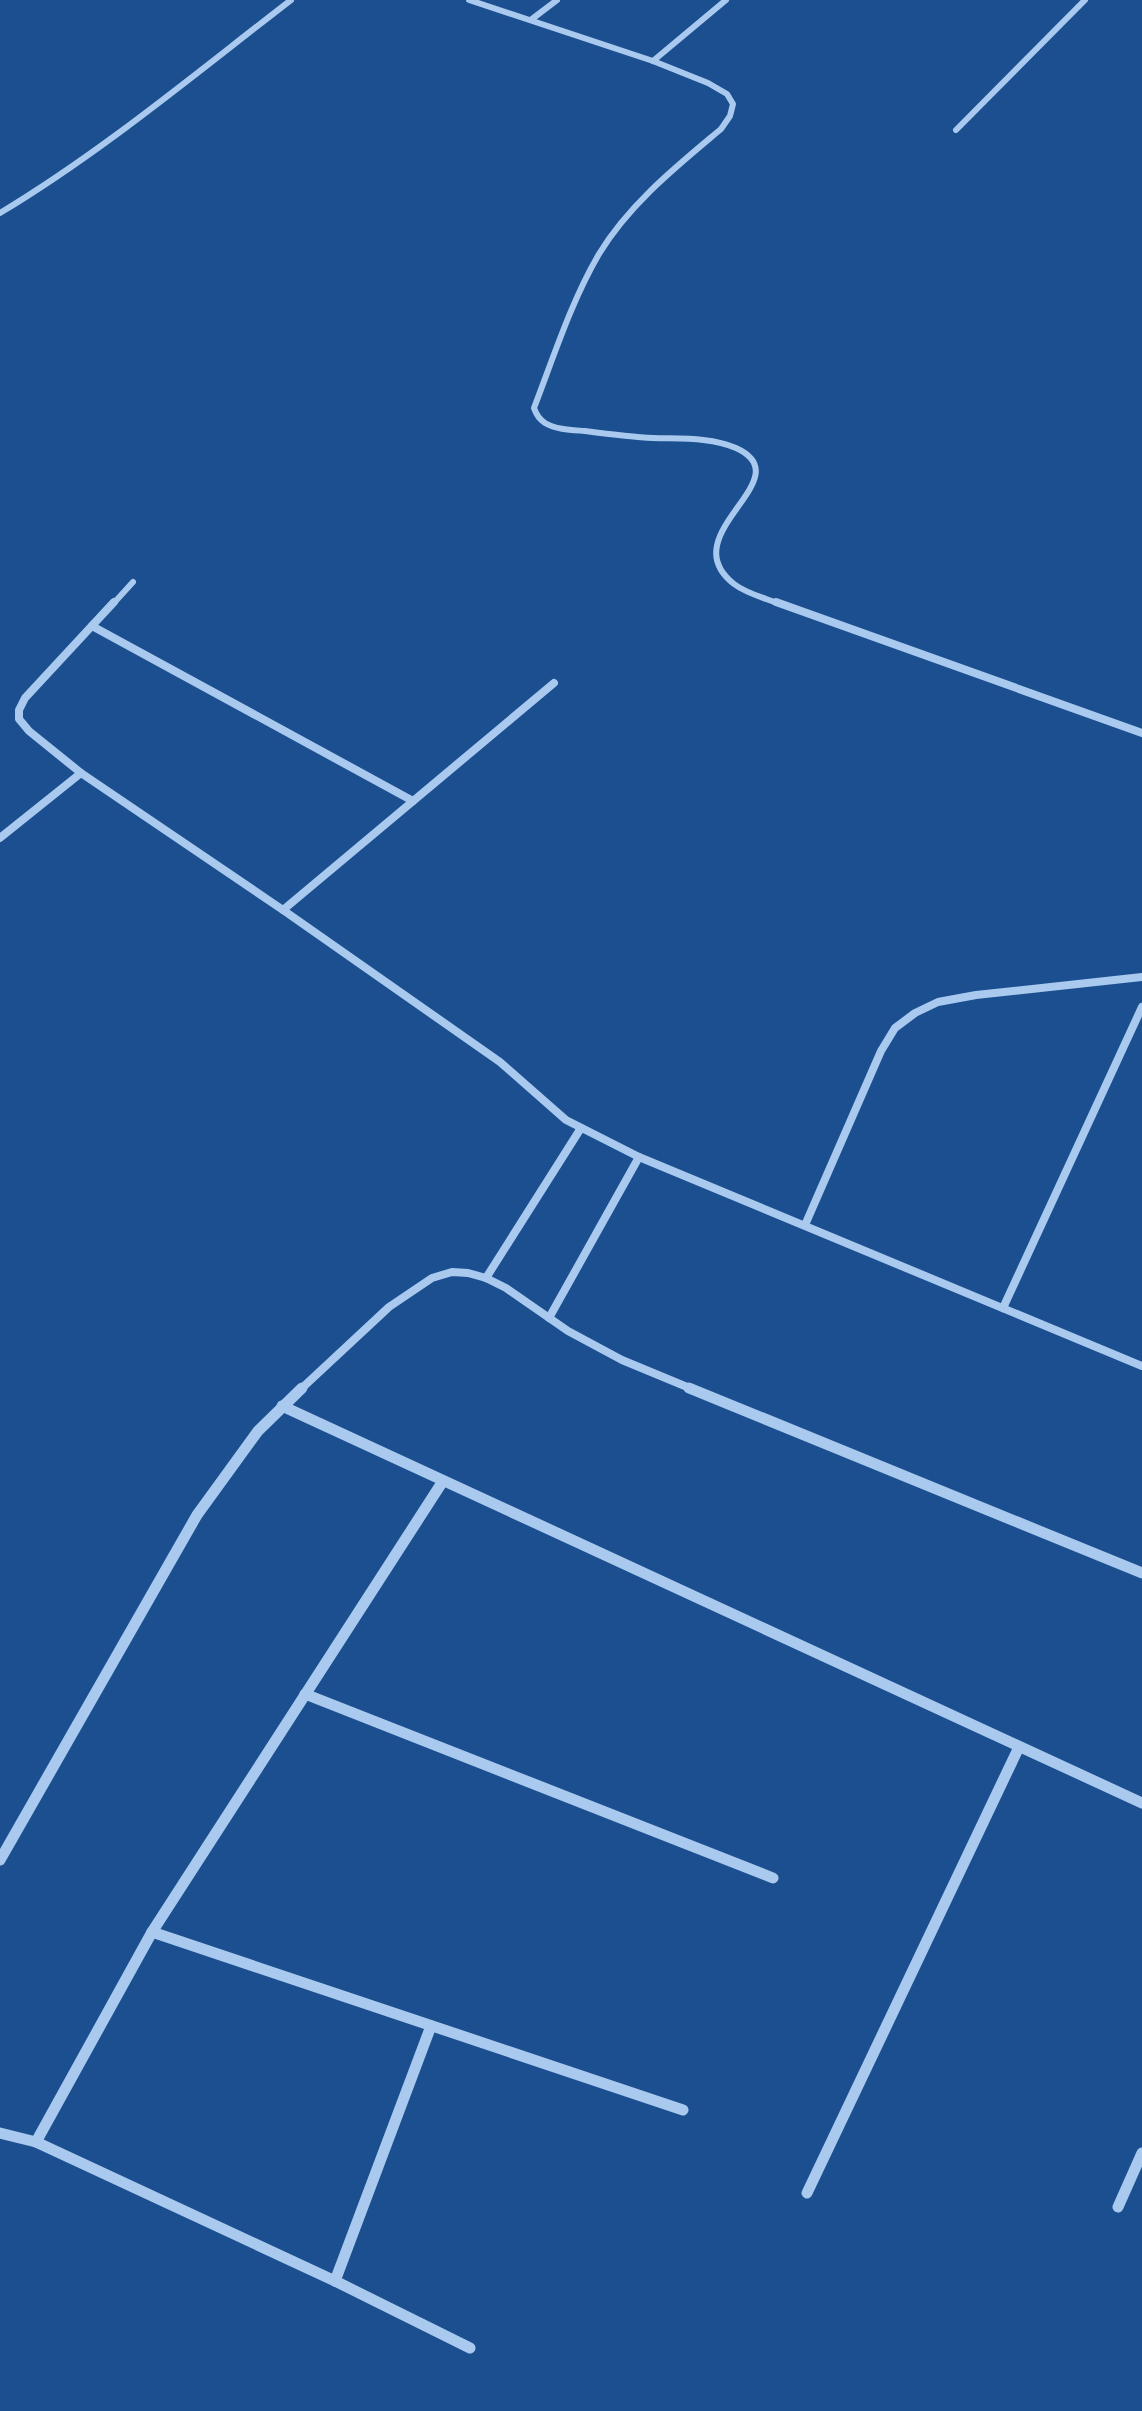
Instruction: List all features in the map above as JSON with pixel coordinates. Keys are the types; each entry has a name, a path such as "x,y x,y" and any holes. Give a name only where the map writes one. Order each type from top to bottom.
{"street":[{"path":"0,213 92,152 290,0"},
{"path":"469,0 532,19 653,61 708,83 727,94 733,104 730,116 721,129 649,191 611,236 587,276 534,408 537,416 544,424 557,428 652,438 703,440 732,447 747,454 756,465 756,477 747,495 718,537 716,555 721,571 734,584 773,601 1142,733"},
{"path":"532,19 557,0"},
{"path":"653,61 726,0"},
{"path":"956,130 1085,0"},
{"path":"133,582 34,686 18,710 19,720 29,731 81,773 283,910 500,1062 566,1120 639,1157 1142,1366"},
{"path":"92,626 414,801"},
{"path":"283,910 554,683"},
{"path":"0,838 81,773"},
{"path":"805,1226 881,1051 895,1028 915,1013 938,1002 976,995 1142,977"},
{"path":"1003,1308 1142,1007"},
{"path":"486,1278 581,1128"},
{"path":"549,1318 639,1157"},
{"path":"0,1860 197,1515 258,1432 282,1406 389,1308 432,1278 452,1272 468,1273 486,1278 506,1288 588,1343 622,1360 1142,1573"},
{"path":"282,1406 1142,1803"},
{"path":"36,2142 152,1932 443,1481"},
{"path":"305,1694 773,1878"},
{"path":"807,2193 1019,1746"},
{"path":"152,1932 683,2110"},
{"path":"335,2281 431,2026"},
{"path":"0,2133 36,2142 335,2281 470,2348"},
{"path":"1118,2207 1142,2153"}]}
